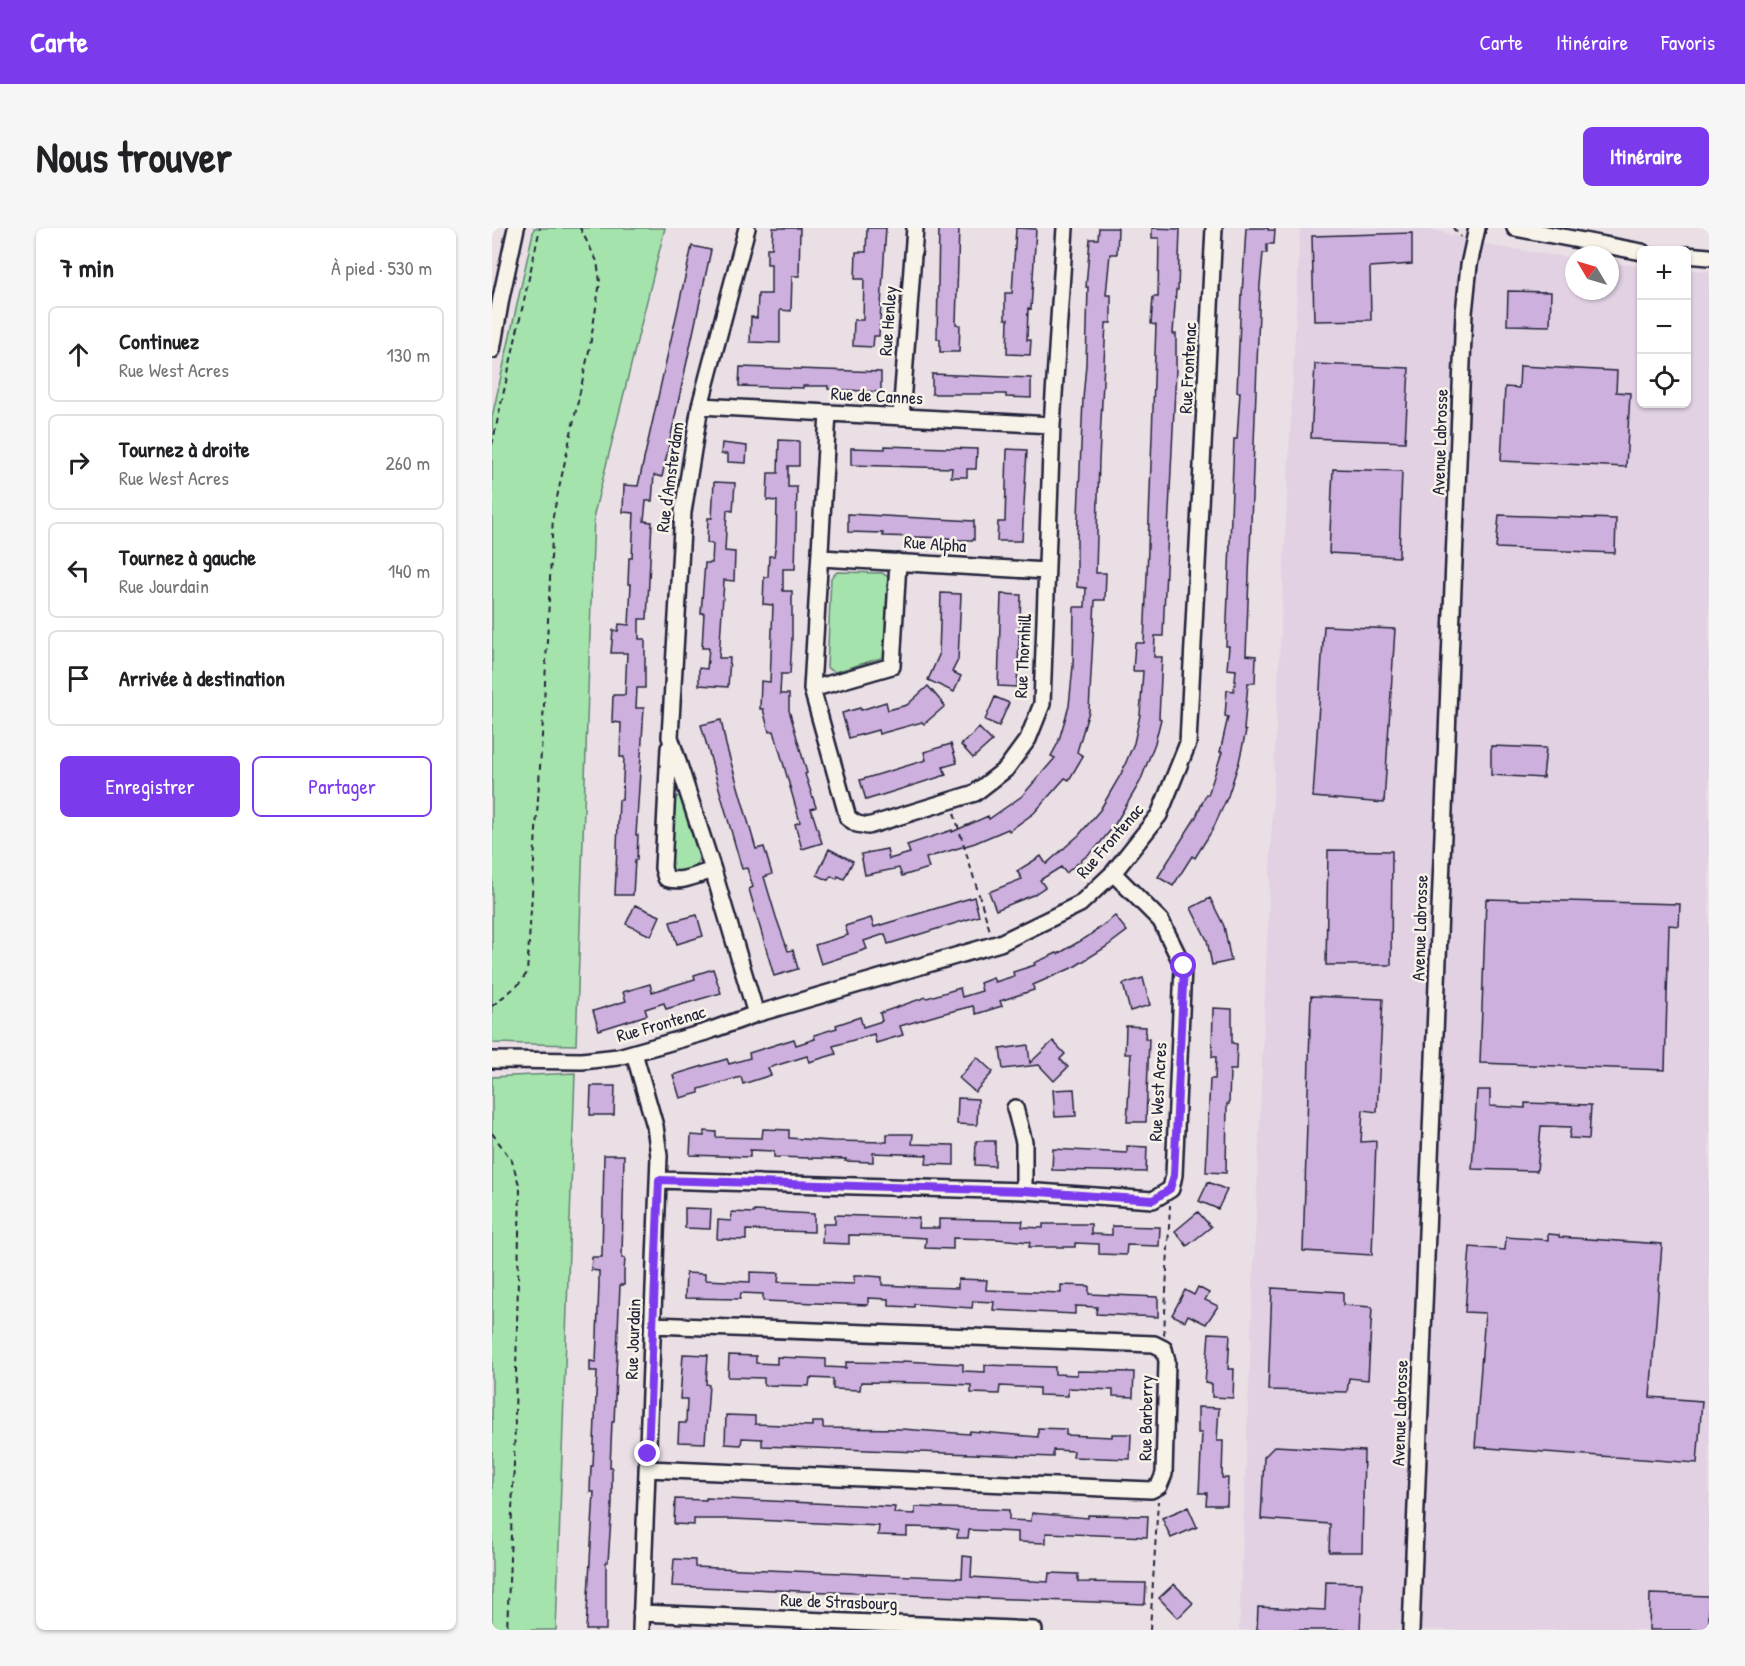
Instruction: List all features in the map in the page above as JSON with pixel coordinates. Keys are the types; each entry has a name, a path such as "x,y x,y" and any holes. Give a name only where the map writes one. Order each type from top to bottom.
{"street":[{"path":"492,350 516,228"},
{"name":"Rue d'Amsterdam","path":"713,870 673,881 666,878 663,868 683,512 700,406 747,228"},
{"name":"Rue Henley","path":"901,417 915,228"},
{"name":"Rue Thornhill","path":"828,413 813,689 848,818 857,824 868,826 975,793 1006,769 1028,739 1042,704 1052,425 1065,228"},
{"name":"Rue Frontenac","path":"492,1060 595,1060 634,1053 706,1032 756,1014 1000,943 1080,904 1113,873 1159,815 1188,743 1214,228"},
{"name":"Avenue Labrosse","path":"1411,1630 1464,314 1466,283 1477,228"},
{"path":"1515,228 1637,251"},
{"path":"1691,255 1709,257"},
{"name":"Rue de Cannes","path":"700,406 1052,425"},
{"name":"Rue Alpha","path":"821,558 1046,571"},
{"path":"813,689 892,666 898,562"},
{"name":"Rue d'Amsterdam","path":"670,737 756,1014"},
{"name":"Rue West Acres","path":"1113,873 1161,921 1184,966 1174,1175 1170,1189"},
{"name":"Rue Jourdain","path":"634,1053 657,1132 659,1180 641,1630"},
{"path":"1015,1108 1024,1142 1024,1191"},
{"path":"659,1180 1024,1191 1153,1200 1170,1189"},
{"name":"Rue Barberry","path":"647,1469 1151,1490 1159,1486 1164,1474 1167,1361 1164,1349 1154,1344 653,1325"},
{"name":"Rue de Strasbourg","path":"641,1613 1034,1630"}],"path":[{"path":"492,445 540,228"},
{"path":"492,1006 518,986 527,973 553,516 590,346 600,282 597,261 580,228"},
{"path":"950,802 994,944"},
{"path":"492,1133 512,1161 519,1178 520,1188 507,1630"},
{"path":"1164,1349 1170,1189"},
{"path":"1150,1630 1159,1486"}],"shaded area":[{"path":"1300,228 1427,228 1498,247 1565,257 1565,300 1619,300 1619,264 1637,266 1637,408 1691,408 1691,270 1709,271 1709,1630 1239,1630 1275,748"}],"green space":[{"path":"534,228 665,228 594,514 576,1045 492,1043 492,417"},
{"path":"837,572 882,573 890,578 887,646 884,657 835,672 827,668 831,578"},
{"path":"680,796 699,856 695,867 677,873 672,870 671,864 675,797"},
{"path":"575,1073 556,1630 492,1630 492,1077"}],"building":[{"path":"773,228 800,228 799,276 792,276 791,311 780,310 780,343 750,342 751,317 757,318 758,294 771,294 771,264 767,264 767,248 772,248"},
{"path":"867,228 886,228 879,336 874,336 873,347 853,346 854,320 863,320 864,279 855,279 856,252 866,252"},
{"path":"939,228 959,228 956,324 960,325 959,352 940,352 940,339 937,339"},
{"path":"1016,228 1036,229 1031,309 1028,308 1027,340 1031,340 1030,355 1007,354 1008,319 1005,319 1005,293 1012,293"},
{"path":"1099,228 1118,228 1117,254 1110,254 1106,295 1111,295 1111,323 1106,323 1099,460 1096,573 1106,573 1105,600 1095,600 1089,711 1077,752 1083,756 1069,780 1065,778 1034,813 1009,831 1008,829 975,843 926,858 929,868 902,876 899,868 865,875 861,854 887,849 889,859 910,853 907,845 952,830 952,832 988,816 989,819 1022,796 1055,758 1051,756 1058,743 1069,706 1073,666 1074,607 1085,607 1086,588 1077,587 1077,539 1086,364 1088,287 1086,287 1090,239 1098,239"},
{"path":"1152,228 1180,229 1178,290 1176,290 1173,334 1176,334 1176,369 1163,636 1155,636 1154,657 1162,657 1159,718 1161,719 1155,743 1140,782 1114,826 1096,848 1066,873 1061,867 1040,880 1045,887 1033,895 996,910 989,892 1022,879 1017,871 1041,856 1046,864 1079,835 1100,810 1121,774 1134,743 1140,715 1143,671 1133,671 1135,643 1144,643 1147,575 1156,325 1151,324 1153,297 1158,297 1159,238 1152,238"},
{"path":"1246,228 1275,230 1274,244 1267,244 1267,253 1263,253 1260,285 1246,655 1256,656 1255,683 1248,683 1244,730 1246,731 1228,796 1213,829 1195,858 1192,856 1173,886 1158,877 1196,817 1206,794 1208,795 1222,752 1220,752 1228,717 1225,716 1227,690 1234,691 1236,670 1227,669 1229,646 1226,646 1234,439 1237,439 1240,392 1237,392"},
{"path":"1412,233 1412,264 1370,267 1371,320 1314,321 1312,236"},
{"path":"692,246 711,250 662,477 654,475 652,501 646,501 644,521 652,522 647,619 639,619 639,639 645,639 645,688 637,688 636,708 644,708 636,835 638,835 637,860 635,860 633,895 615,895 619,800 622,800 624,757 620,757 621,723 612,722 613,695 625,695 627,653 611,653 613,630 618,631 619,624 629,625 631,584 628,584 629,558 632,558 634,513 623,512 624,485 638,486"},
{"path":"1508,291 1551,292 1550,326 1507,325"},
{"path":"1315,364 1409,368 1405,442 1311,438"},
{"path":"1520,366 1617,371 1616,392 1630,393 1626,467 1501,461 1505,387 1519,388"},
{"path":"740,367 881,372 881,392 828,389 828,386 803,386 803,388 739,386"},
{"path":"932,374 1031,378 1031,398 1006,397 1006,394 932,394"},
{"path":"779,440 799,441 799,466 788,466 788,487 797,487 795,569 783,569 783,591 792,591 792,639 790,674 781,674 780,694 789,694 789,710 816,807 811,809 822,843 802,849 795,824 800,822 774,731 769,732 763,709 760,709 761,681 770,682 773,605 763,604 764,577 768,577 769,556 774,556 776,543 777,501 767,500 768,473 778,473"},
{"path":"722,443 747,446 746,463 728,462 728,454 721,454"},
{"path":"885,446 977,449 976,469 967,469 967,477 951,477 952,468 851,465 851,448 885,449"},
{"path":"1007,449 1027,450 1022,541 997,541 998,522 1005,522"},
{"path":"1333,469 1402,471 1399,557 1329,553"},
{"path":"714,482 735,483 733,511 727,510 725,551 735,552 734,581 724,580 719,658 730,658 728,687 699,685 699,668 707,669 709,648 702,648 704,613 701,613 705,563 712,563 713,544 707,543 708,518 712,518"},
{"path":"848,514 974,521 974,540 848,532"},
{"path":"1499,515 1616,519 1615,553 1496,548"},
{"path":"941,593 961,594 958,660 952,672 961,676 954,692 928,680 939,655"},
{"path":"1001,594 1021,595 1017,687 998,686"},
{"path":"1324,626 1395,629 1384,803 1313,797"},
{"path":"928,686 945,706 924,724 922,722 879,734 878,730 849,738 842,713 886,702 888,710 907,705"},
{"path":"995,697 1009,703 999,726 985,720"},
{"path":"721,720 756,849 764,847 772,874 764,877 776,917 788,951 793,950 798,969 774,976 749,889 753,887 747,868 742,869 701,725"},
{"path":"979,728 992,741 973,758 961,745"},
{"path":"951,744 957,763 943,767 946,775 866,800 860,780 926,760 924,752"},
{"path":"1491,746 1546,748 1543,778 1491,775"},
{"path":"829,849 853,861 844,879 831,876 828,880 817,875"},
{"path":"1328,850 1392,851 1391,965 1326,965"},
{"path":"974,897 979,916 888,944 885,934 864,941 867,949 821,964 815,945 848,935 845,926 871,918 874,927"},
{"path":"1210,898 1224,926 1231,961 1212,965 1207,940 1191,908"},
{"path":"1486,899 1680,904 1679,926 1669,925 1665,1070 1480,1063"},
{"path":"635,905 660,916 651,936 626,924"},
{"path":"697,915 703,936 677,944 670,922"},
{"path":"1115,916 1127,931 1074,967 1033,985 1034,990 1000,1001 1002,1006 976,1014 973,1006 941,1014 900,1026 903,1035 876,1043 874,1034 833,1046 836,1054 809,1062 807,1056 768,1068 771,1075 743,1084 741,1077 699,1089 699,1093 680,1098 673,1075 727,1059 729,1064 750,1058 749,1053 794,1039 796,1045 815,1039 814,1035 837,1028 836,1025 860,1017 863,1027 882,1021 880,1013 926,997 960,988 962,997 982,991 980,983 993,978 995,982 1014,976 1013,972 1058,954 1087,937"},
{"path":"713,969 721,993 666,1009 664,1003 645,1009 647,1015 599,1030 593,1011 626,1001 623,992 650,984 652,992 695,979 694,975"},
{"path":"1143,978 1150,1005 1130,1011 1123,984"},
{"path":"1311,996 1383,999 1377,1112 1363,1110 1361,1142 1376,1141 1372,1255 1303,1251"},
{"path":"1213,1008 1232,1009 1232,1043 1237,1044 1236,1070 1230,1070 1229,1104 1227,1104 1226,1173 1206,1172 1210,1079 1215,1079 1216,1057 1212,1057"},
{"path":"1126,1026 1146,1027 1145,1039 1149,1039 1146,1122 1127,1122 1131,1054 1125,1054"},
{"path":"1053,1041 1065,1054 1060,1059 1068,1067 1054,1081 1039,1065 1003,1069 1000,1049 1028,1045 1030,1063"},
{"path":"977,1057 993,1072 975,1092 959,1078"},
{"path":"591,1086 615,1086 614,1115 590,1115"},
{"path":"1074,1089 1076,1116 1055,1117 1053,1090"},
{"path":"1477,1090 1490,1090 1490,1106 1525,1108 1525,1103 1591,1105 1589,1139 1569,1138 1571,1127 1541,1126 1537,1171 1472,1169"},
{"path":"958,1098 978,1099 977,1125 957,1124"},
{"path":"763,1129 789,1130 789,1138 832,1141 887,1142 887,1134 913,1134 912,1144 954,1145 954,1165 926,1164 927,1155 873,1153 873,1162 774,1157 774,1151 750,1150 750,1157 690,1155 691,1135 704,1136 704,1131 716,1132 716,1137 762,1138"},
{"path":"976,1141 995,1141 995,1166 975,1165"},
{"path":"1127,1146 1147,1147 1146,1172 1052,1170 1053,1149 1127,1153"},
{"path":"604,1155 624,1155 622,1258 625,1258 624,1285 620,1285 614,1422 612,1422 610,1467 612,1467 612,1504 608,1562 606,1562 606,1630 586,1630 594,1492 590,1492 597,1371 590,1371 590,1361 596,1362 599,1284 599,1271 591,1270 592,1257 602,1257"},
{"path":"1208,1182 1227,1190 1218,1209 1199,1201"},
{"path":"685,1208 711,1209 710,1229 685,1228"},
{"path":"754,1211 814,1214 814,1232 746,1230 746,1240 717,1239 718,1220 731,1221 732,1212 754,1213"},
{"path":"1198,1212 1211,1227 1187,1246 1175,1231"},
{"path":"835,1215 919,1218 918,1228 939,1228 939,1219 1023,1221 1022,1227 1043,1228 1043,1224 1091,1224 1091,1234 1112,1235 1112,1226 1160,1227 1159,1246 1127,1245 1126,1255 1099,1254 1099,1244 1075,1243 1075,1247 1029,1247 1030,1242 996,1239 953,1238 953,1249 925,1248 926,1238 892,1236 849,1235 849,1244 822,1243 823,1224 835,1224"},
{"path":"1548,1234 1559,1235 1559,1237 1662,1244 1650,1397 1702,1401 1697,1463 1475,1447 1485,1313 1465,1312 1470,1247 1505,1250 1506,1237 1548,1240"},
{"path":"750,1272 779,1273 778,1282 854,1284 854,1276 869,1276 882,1277 882,1285 958,1288 958,1279 987,1280 986,1290 1061,1293 1061,1285 1089,1286 1089,1294 1158,1297 1158,1317 1096,1314 1097,1307 1075,1306 1075,1314 993,1310 994,1302 973,1301 972,1308 914,1304 914,1307 889,1306 889,1299 868,1298 868,1305 763,1301 763,1294 741,1293 740,1299 685,1298 686,1273 705,1274 705,1280 750,1282"},
{"path":"1198,1287 1209,1293 1205,1300 1218,1306 1206,1324 1188,1315 1185,1321 1172,1315 1185,1290 1194,1295"},
{"path":"1272,1288 1343,1292 1343,1305 1372,1307 1368,1380 1349,1378 1347,1392 1268,1390"},
{"path":"1209,1333 1230,1334 1228,1369 1234,1369 1233,1398 1212,1397 1212,1384 1205,1383"},
{"path":"683,1354 708,1355 706,1384 709,1385 705,1443 678,1442 679,1423 686,1423 687,1399 680,1399"},
{"path":"729,1355 756,1356 756,1363 777,1364 777,1357 826,1359 826,1367 846,1368 846,1362 902,1363 902,1361 963,1364 963,1371 985,1372 985,1365 1055,1367 1055,1374 1077,1375 1077,1371 1134,1372 1133,1397 1113,1396 1113,1390 1068,1388 1068,1396 1039,1395 1039,1388 1000,1386 999,1394 971,1393 971,1385 927,1383 861,1382 860,1390 833,1389 833,1379 810,1378 809,1386 764,1385 764,1378 728,1377"},
{"path":"1198,1407 1219,1408 1217,1441 1223,1441 1222,1478 1228,1478 1227,1505 1206,1505 1207,1493 1199,1493 1202,1433 1198,1433"},
{"path":"726,1415 755,1416 755,1424 812,1426 812,1422 823,1422 823,1428 902,1429 969,1434 970,1431 1038,1437 1038,1428 1066,1429 1066,1435 1112,1437 1112,1434 1131,1434 1130,1459 1073,1457 1074,1451 1053,1450 1053,1457 762,1446 762,1439 742,1438 741,1445 725,1444"},
{"path":"1275,1446 1364,1451 1362,1552 1329,1552 1330,1524 1261,1519 1264,1457"},
{"path":"706,1498 895,1507 894,1513 915,1514 915,1507 1009,1510 1009,1520 1031,1521 1032,1513 1088,1518 1088,1515 1148,1516 1147,1537 1046,1533 1046,1543 1018,1542 1018,1532 969,1530 968,1538 957,1538 958,1530 948,1528 907,1527 907,1536 878,1535 879,1526 732,1519 694,1519 694,1525 674,1524 675,1499 706,1500"},
{"path":"1188,1507 1197,1527 1171,1538 1162,1518"},
{"path":"963,1556 972,1557 971,1577 1048,1582 1049,1573 1078,1574 1078,1582 1146,1583 1145,1604 672,1586 674,1559 695,1560 695,1567 962,1578"},
{"path":"1326,1582 1362,1583 1360,1630 1257,1630 1258,1607 1325,1610"},
{"path":"1174,1584 1193,1603 1178,1618 1159,1598"},
{"path":"1650,1594 1709,1596 1709,1630 1649,1630"}],"route":[{"path":"648,1454 659,1180 1024,1191 1153,1200 1170,1189 1174,1175 1184,966"}]}
